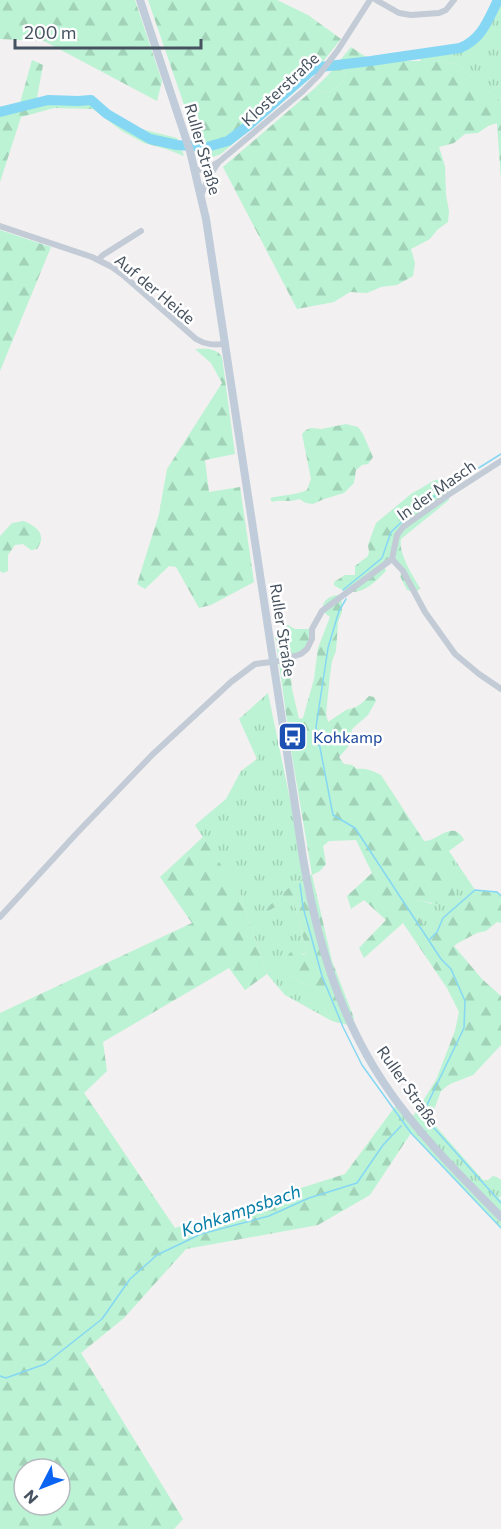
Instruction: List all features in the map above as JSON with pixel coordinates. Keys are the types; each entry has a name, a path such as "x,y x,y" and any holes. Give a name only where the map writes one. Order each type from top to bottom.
{"main road":[{"name":"Ruller Straße","path":"140,0 186,136 206,219 306,877 325,958 342,1006 364,1050 408,1116 501,1217"}],"street":[{"name":"Klosterstraße","path":"196,171 212,166 302,92 333,58 370,0"},
{"path":"376,0 399,13 411,15 439,13 446,10 454,0"},
{"name":"Klosterstraße","path":"201,195 220,160"},
{"name":"Auf der Heide","path":"0,226 98,260 123,275 196,339 204,344 225,344"},
{"path":"98,260 141,231"},
{"name":"In der Masch","path":"392,559 397,535 403,527 501,461"},
{"path":"0,917 152,755 255,664 301,654 307,649 312,639 312,629 322,611 392,559 403,571 425,612 455,654 501,689"}],"green space":[{"path":"0,0 135,0 162,81 157,101 44,41 0,39"},
{"path":"148,0 277,0 308,15 341,39 309,79 221,154 205,160 202,157"},
{"path":"498,0 501,0 501,102 457,64 436,61 421,62 419,54 453,50 470,44 483,30"},
{"path":"351,47 372,61 436,61 457,64 501,102 501,180 497,123 478,133 465,134 454,143 439,147 445,166 448,222 430,239 411,249 415,263 413,276 397,285 381,287 367,293 350,292 334,302 297,309 223,167 315,88 323,93 337,87 345,73 341,70 331,78 328,75"},
{"path":"32,60 43,65 36,103 48,100 91,100 133,127 177,138 184,156 144,143 122,131 93,109 54,108 21,117 0,182 0,107 20,103"},
{"path":"341,70 345,73 344,77 334,89 323,93 315,88 328,75"},
{"path":"0,230 51,247 0,371"},
{"path":"195,349 213,350 222,357 235,454 205,460 209,492 240,487 254,582 211,605 199,608 176,567 169,566 145,589 137,584 159,514 167,469 222,383 211,363"},
{"path":"346,424 358,427 373,457 368,464 356,470 354,483 344,493 313,504 299,499 272,502 270,498 307,490 311,479 302,434 311,428 321,429"},
{"path":"435,480 447,481 449,500 401,539 404,557 420,588 415,593 407,590 400,576 403,571 392,559 384,565 386,571 362,590 349,592 334,585 334,582 345,575 355,575 355,566 368,556 368,545 376,523 411,494"},
{"path":"24,521 39,532 40,544 37,549 31,550 23,544 15,545 8,555 8,571 3,573 0,571 0,536 12,523"},
{"path":"339,595 342,612 338,622 336,651 330,675 326,714 328,722 346,710 356,707 369,696 374,697 376,701 368,715 352,729 348,747 339,757 344,764 381,775 424,841 450,831 460,834 464,840 435,864 448,879 454,898 441,903 418,900 418,915 426,929 437,932 443,918 475,890 501,894 501,923 497,922 486,931 477,933 454,946 482,979 501,996 501,1045 473,1075 450,1084 441,1091 433,1112 433,1123 429,1133 414,1115 436,1080 455,1031 459,1012 447,988 403,923 364,958 359,948 386,920 364,900 351,909 347,896 372,873 356,840 329,841 323,846 326,864 312,875 332,961 354,1018 352,1026 332,1021 319,1002 317,989 289,975 284,959 294,949 303,955 307,953 293,897 256,918 293,884 312,874 291,750 275,634 288,625 295,629 312,629 307,649 289,659 292,689 299,719 303,718 314,679 318,648 330,617 322,611 326,600"},
{"path":"268,693 306,877 293,884 259,916 293,897 307,953 285,959 289,975 318,989 319,1002 332,1021 285,995 267,974 241,896 195,825 226,799 241,771 257,759 239,719"},
{"path":"203,837 241,896 267,974 245,990 229,968 103,1042 107,1071 84,1093 175,1228 345,1174 394,1108 411,1133 370,1195 318,1225 186,1249 124,1318 81,1353 183,1519 174,1529 0,1529 0,1013 192,923 160,877"},
{"path":"449,851 475,890 443,918 437,932 426,929 418,915 418,900 432,904 435,864"},
{"path":"399,1103 408,1116 414,1115 429,1133 433,1123 483,1180 488,1180 493,1176 501,1180 499,1198 501,1200 501,1228 411,1133 394,1108"}],"waterway":[{"path":"0,112 48,100 91,100 107,114 150,139 177,145 207,147 228,141 311,71 320,67 460,48 468,44 479,34 498,0"},
{"path":"343,590 382,558 391,532 411,513 501,454"},
{"path":"346,599 339,611 328,648 316,727 333,815 355,828 441,959 451,969 465,1001 464,1028 426,1107 418,1114"},
{"path":"300,884 303,907 322,976 362,1065 411,1133 501,1228"},
{"path":"430,939 437,932 443,918 475,890 497,892 501,896"},
{"path":"426,1107 426,1119 501,1203"},
{"name":"Kohkampsbach","path":"0,1376 6,1378 45,1364 102,1319 130,1279 157,1255 201,1234 269,1216 309,1198 357,1183 383,1145 401,1126"}],"place":[{"name":"Kohkamp","path":"292,737"}]}
